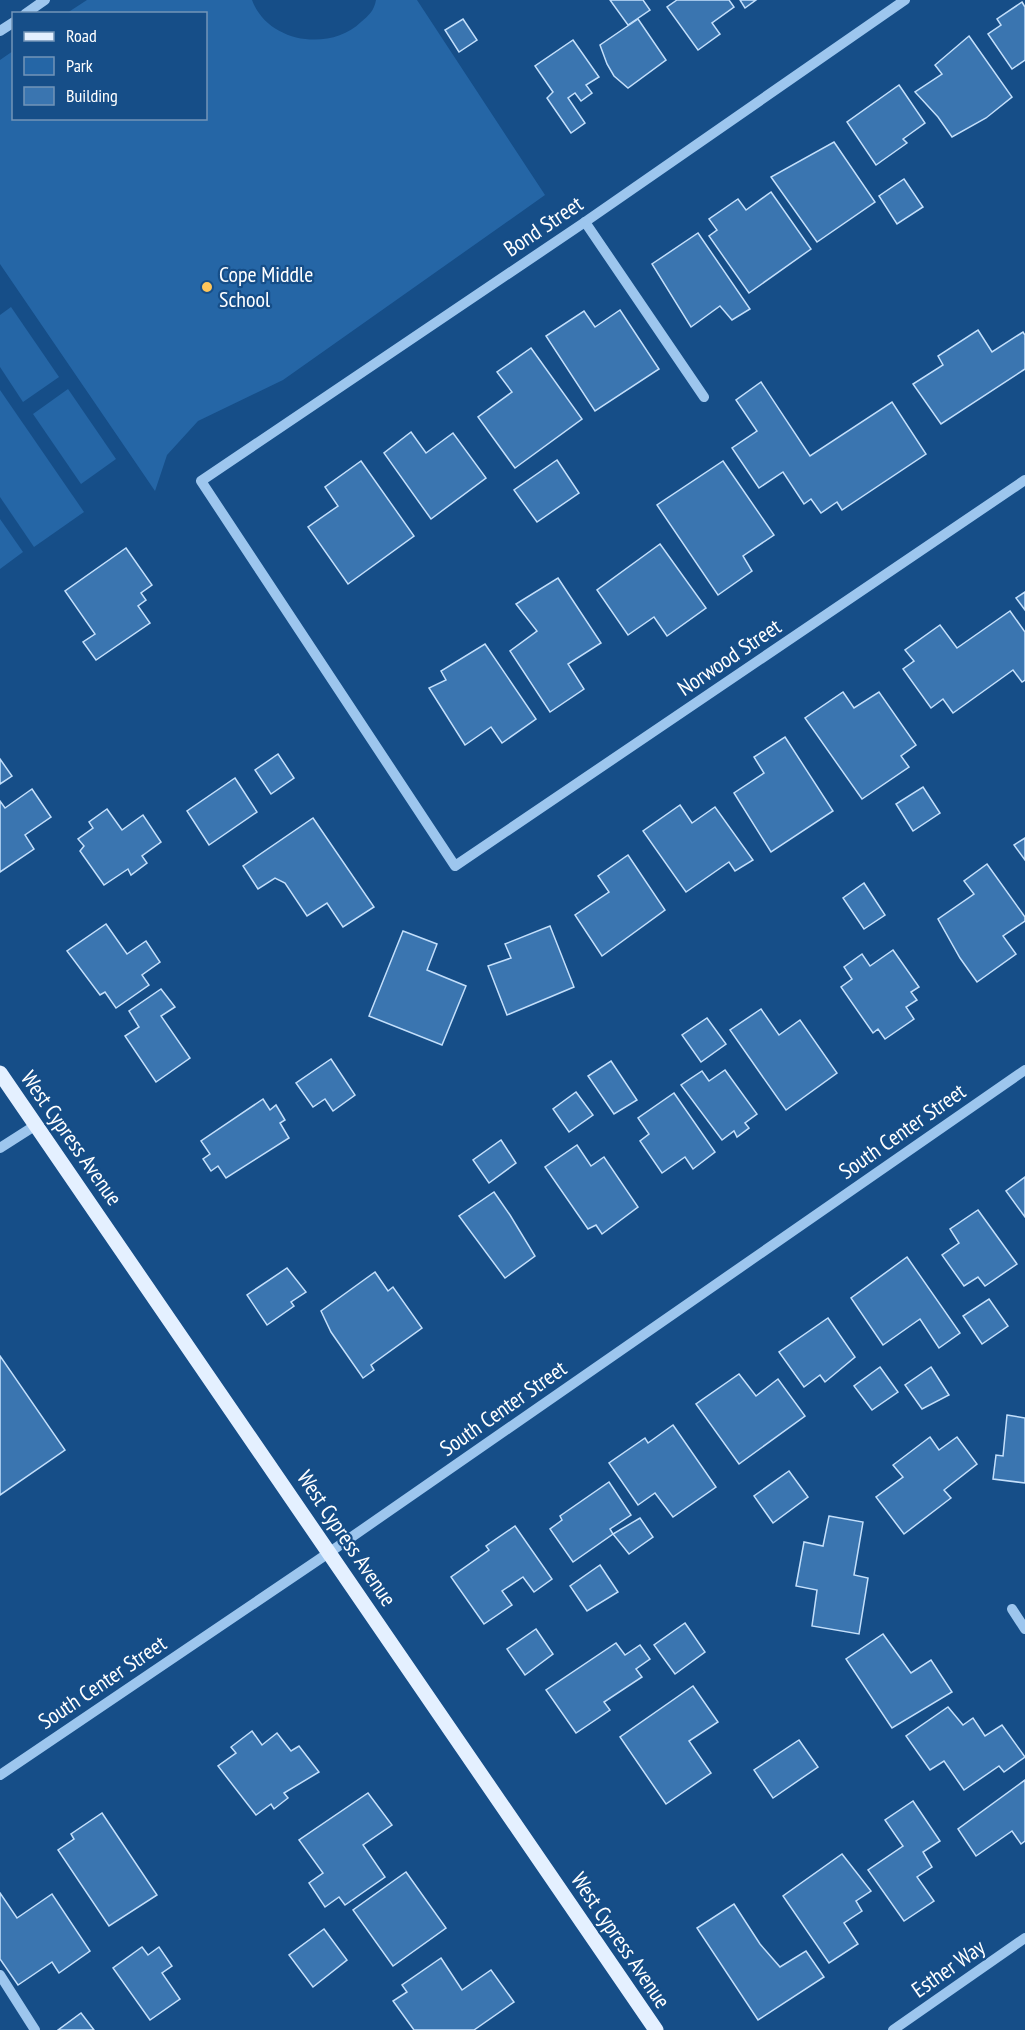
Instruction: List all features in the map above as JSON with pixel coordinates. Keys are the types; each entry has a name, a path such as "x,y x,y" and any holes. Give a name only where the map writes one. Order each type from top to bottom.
{"main road":[{"name":"West Cypress Avenue","path":"0,1073 656,2030"}],"street":[{"path":"28,12 45,0"},
{"name":"Bond Street","path":"455,866 201,481 585,222 905,0"},
{"path":"585,222 704,397"},
{"name":"Norwood Street","path":"455,866 1025,480"},
{"name":"South Center Street","path":"0,1775 330,1552 1025,1070"},
{"path":"0,1148 36,1125"},
{"path":"1012,1609 1025,1629"},
{"name":"Esther Way","path":"893,2030 1025,1938"},
{"path":"0,1975 35,2030"}],"green space":[{"name":"Cope Middle School","path":"87,0 252,0 260,15 271,26 285,34 317,40 348,31 369,15 376,0 417,0 545,195 283,380 198,421 167,455 155,491 0,264 0,60 12,52 12,120 207,120 207,12 69,12"},
{"path":"11,307 59,377 23,402 0,367 0,315"},
{"path":"68,389 116,459 81,484 33,414"},
{"path":"0,390 84,512 34,547 0,497"},
{"path":"0,519 23,552 0,569"}],"building":[{"path":"610,0 643,0 650,10 628,25"},
{"path":"677,0 729,0 734,7 712,23 720,34 698,50 667,7"},
{"path":"740,0 756,0 745,8"},
{"path":"1022,2 1025,7 1025,60 1012,69 988,34 1001,25 997,19"},
{"path":"463,19 477,40 459,52 445,30"},
{"path":"638,19 666,60 628,88 614,76 600,45"},
{"path":"969,36 1012,97 986,118 952,137 938,117 915,92 942,74 935,65"},
{"path":"573,40 599,77 586,85 592,93 581,101 575,93 568,98 585,123 571,133 547,98 553,92 535,66"},
{"path":"899,85 925,123 903,139 907,143 876,165 847,122"},
{"path":"834,142 875,202 817,242 771,177"},
{"path":"904,179 923,207 897,224 879,196"},
{"path":"771,192 811,249 749,293 709,236 717,230 709,219 738,199 746,210"},
{"path":"698,233 750,309 732,320 720,306 691,327 652,264"},
{"path":"620,310 659,369 595,411 546,336 584,311 595,327"},
{"path":"978,330 992,352 1023,332 1025,335 1025,369 941,424 913,384 943,365 938,356"},
{"path":"531,348 582,419 515,468 478,417 512,392 497,372"},
{"path":"761,382 810,456 892,402 926,454 842,510 837,502 821,513 811,499 804,504 783,472 759,488 732,448 757,431 736,400"},
{"path":"411,432 426,453 453,433 486,478 431,519 384,453"},
{"path":"557,460 579,493 537,522 514,490"},
{"path":"361,461 414,536 348,584 308,527 338,506 325,487"},
{"path":"723,461 774,535 743,556 752,571 718,595 657,505"},
{"path":"660,544 706,608 667,636 654,617 628,635 597,590"},
{"path":"126,548 152,585 141,593 146,600 138,606 150,623 96,660 83,642 95,634 65,591"},
{"path":"558,578 601,643 568,664 584,689 550,712 510,651 537,631 516,604"},
{"path":"1025,592 1025,610 1016,598"},
{"path":"1010,611 1025,632 1025,680 1022,682 1013,670 953,713 943,699 931,708 903,669 914,661 905,650 940,625 957,648"},
{"path":"485,644 536,719 502,743 491,727 465,745 429,688 446,680 441,671"},
{"path":"843,692 854,708 879,692 916,745 901,756 909,767 862,799 805,718"},
{"path":"785,737 833,811 771,852 734,793 764,773 754,757"},
{"path":"278,754 294,778 271,794 255,770"},
{"path":"0,759 12,776 0,784"},
{"path":"235,778 257,812 209,845 187,811"},
{"path":"923,787 940,813 913,831 896,804"},
{"path":"32,789 51,817 25,835 34,849 0,872 0,801 5,808"},
{"path":"680,805 692,823 715,807 753,860 735,871 729,862 686,892 643,831"},
{"path":"107,809 122,830 143,815 161,842 142,856 147,863 131,875 128,869 104,885 80,851 84,846 78,839 93,828 89,822"},
{"path":"313,818 374,907 343,927 327,903 307,916 285,883 275,878 258,889 243,866"},
{"path":"1025,838 1025,860 1014,845"},
{"path":"628,855 665,910 602,956 575,915 609,892 598,876"},
{"path":"987,864 1025,917 1025,921 1003,936 1016,954 977,982 960,958 938,919 974,894 964,881"},
{"path":"864,883 885,915 864,929 843,898"},
{"path":"106,924 127,954 146,941 160,962 142,975 149,985 116,1008 105,992 100,995 67,951"},
{"path":"550,926 574,987 507,1015 488,966 511,958 505,944"},
{"path":"403,931 437,944 427,970 466,986 442,1045 369,1016"},
{"path":"893,950 919,987 911,992 917,1000 906,1007 914,1019 885,1039 878,1029 873,1033 841,987 852,979 844,967 862,954 870,966"},
{"path":"161,989 175,1007 161,1016 190,1058 156,1082 125,1036 139,1027 129,1011"},
{"path":"761,1009 779,1035 800,1020 837,1073 786,1110 730,1030"},
{"path":"707,1018 726,1044 701,1062 682,1035"},
{"path":"331,1059 355,1095 333,1111 325,1099 313,1107 296,1083"},
{"path":"611,1061 637,1100 614,1114 588,1076"},
{"path":"725,1070 757,1114 745,1123 749,1128 737,1137 734,1131 722,1140 681,1085 702,1071 709,1081"},
{"path":"576,1092 593,1115 569,1132 553,1109"},
{"path":"674,1093 715,1152 693,1169 685,1157 662,1173 640,1141 649,1134 638,1118"},
{"path":"263,1099 270,1110 276,1105 285,1120 280,1123 289,1138 226,1178 218,1166 211,1171 203,1159 210,1154 201,1141"},
{"path":"501,1140 516,1163 489,1183 473,1160"},
{"path":"577,1145 591,1166 604,1157 638,1207 602,1234 596,1225 588,1229 545,1167"},
{"path":"1025,1177 1025,1217 1006,1191"},
{"path":"494,1192 535,1256 505,1278 459,1216"},
{"path":"978,1210 1017,1264 985,1286 978,1277 964,1286 942,1255 959,1243 950,1229"},
{"path":"907,1257 960,1333 939,1348 920,1319 883,1345 851,1298"},
{"path":"287,1268 306,1292 291,1302 294,1306 267,1325 247,1295"},
{"path":"375,1272 388,1291 393,1287 422,1328 371,1365 374,1370 363,1378 331,1332 321,1311"},
{"path":"989,1299 1008,1326 982,1344 963,1316"},
{"path":"828,1318 855,1357 825,1382 820,1375 804,1387 779,1352"},
{"path":"0,1356 65,1450 0,1495"},
{"path":"880,1367 898,1392 872,1410 854,1386"},
{"path":"931,1367 949,1395 922,1409 905,1385"},
{"path":"739,1374 756,1396 778,1379 805,1416 739,1464 696,1404"},
{"path":"1007,1415 1025,1418 1025,1483 993,1479 996,1455 1003,1456"},
{"path":"673,1425 716,1487 673,1517 655,1493 638,1505 609,1463 645,1438 648,1443"},
{"path":"930,1437 939,1450 957,1437 977,1464 944,1490 951,1498 904,1534 876,1497 903,1477 893,1465"},
{"path":"789,1471 808,1497 773,1523 754,1496"},
{"path":"609,1482 631,1515 610,1529 613,1534 573,1562 550,1529 562,1520 560,1516"},
{"path":"829,1516 863,1522 854,1575 868,1578 859,1634 812,1626 817,1590 796,1586 804,1542 823,1546"},
{"path":"640,1518 653,1537 629,1554 613,1534"},
{"path":"515,1526 552,1579 534,1592 523,1577 502,1591 512,1605 484,1624 451,1577 489,1550 486,1546"},
{"path":"600,1565 618,1592 587,1611 570,1586"},
{"path":"685,1623 705,1652 675,1674 654,1645"},
{"path":"536,1629 553,1654 525,1675 507,1649"},
{"path":"883,1634 911,1673 931,1660 952,1692 892,1728 846,1659"},
{"path":"616,1643 625,1655 640,1645 650,1659 636,1669 642,1677 604,1702 610,1710 576,1733 546,1690"},
{"path":"693,1686 718,1722 689,1741 711,1773 666,1804 620,1737"},
{"path":"948,1707 963,1725 973,1718 985,1736 1002,1725 1025,1757 1004,1772 999,1766 964,1790 944,1761 930,1770 906,1736"},
{"path":"252,1731 262,1745 277,1733 291,1751 299,1746 319,1772 284,1793 288,1798 274,1809 271,1804 256,1815 218,1766 236,1753 231,1747"},
{"path":"799,1740 818,1767 773,1798 754,1770"},
{"path":"1025,1780 1025,1841 1021,1844 1012,1831 976,1856 958,1829"},
{"path":"368,1793 392,1825 363,1845 385,1877 345,1905 339,1897 325,1907 309,1883 323,1873 299,1840"},
{"path":"913,1801 940,1841 923,1852 932,1867 917,1877 934,1901 904,1921 868,1870 903,1846 885,1820"},
{"path":"102,1813 157,1895 109,1926 58,1850 74,1839 71,1834"},
{"path":"842,1854 871,1891 856,1901 862,1911 844,1923 858,1944 829,1963 783,1896"},
{"path":"406,1872 446,1928 393,1966 353,1910"},
{"path":"0,1893 17,1918 52,1894 90,1951 59,1973 52,1962 18,1985 0,1959"},
{"path":"734,1904 760,1944 780,1967 806,1951 824,1977 758,2020 697,1928"},
{"path":"324,1929 347,1960 313,1987 289,1955"},
{"path":"142,1947 148,1955 159,1947 172,1966 162,1973 180,1999 150,2020 113,1968"},
{"path":"441,1958 462,1990 491,1970 514,2002 474,2030 414,2030 393,2001 407,1992 402,1985"},
{"path":"81,2013 94,2030 58,2030"}],"place":[{"name":"Cope Middle School","path":"207,287"}]}
